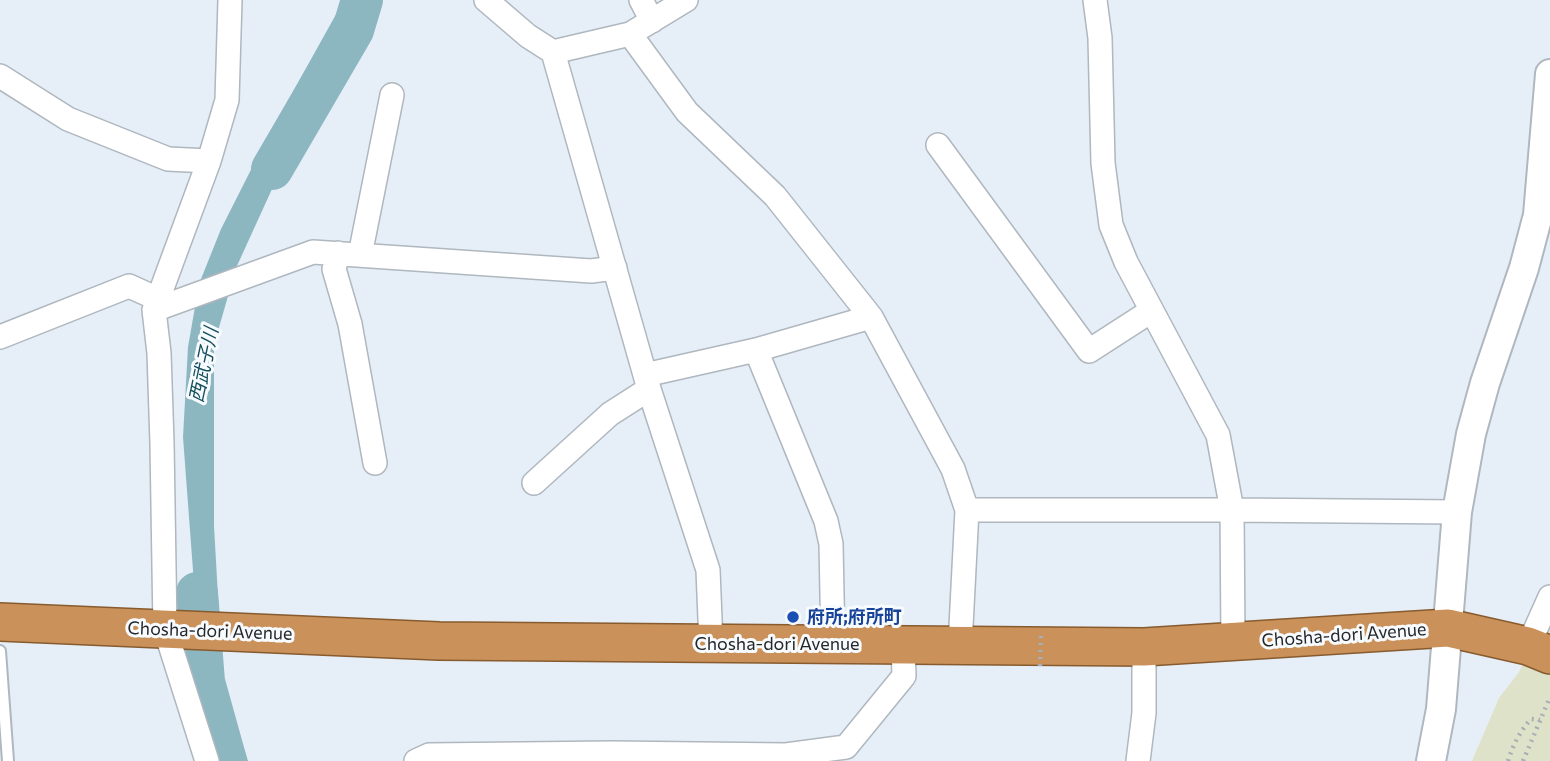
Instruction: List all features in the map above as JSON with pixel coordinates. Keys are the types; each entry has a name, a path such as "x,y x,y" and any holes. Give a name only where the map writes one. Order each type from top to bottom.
{"highway":[{"name":"Chosha-dori Avenue","path":"0,622 439,641 1144,647 1448,628 1536,649"}],"street":[{"path":"207,761 174,630 156,304 209,161 227,100 230,0"},
{"path":"486,0 528,36 553,52 647,382 708,569 710,644"},
{"path":"641,0 652,20"},
{"path":"553,52 630,34 686,0"},
{"path":"1095,0 1100,38 1103,163 1111,225 1126,262 1218,435 1232,510 1233,642"},
{"path":"630,34 687,112 775,196 871,317 953,469 967,510 960,646"},
{"path":"1431,761 1441,709 1457,512 1471,434 1485,383 1524,268 1538,215 1550,74"},
{"path":"0,76 68,118 93,129 167,159 209,161"},
{"path":"374,463 350,324 334,269 349,254 392,94"},
{"path":"938,145 1089,351 1152,311"},
{"path":"156,304 313,252 591,271 615,268"},
{"path":"0,337 129,286 156,304"},
{"path":"534,483 647,382 871,317"},
{"path":"756,349 826,521 831,544 833,645"},
{"path":"967,510 1457,512"},
{"path":"1536,649 1550,597"},
{"path":"416,761 429,755 786,755 846,747 904,676 903,645"},
{"path":"1138,761 1144,713 1144,647"}],"lane":[{"path":"0,651 8,761"}],"path":[{"path":"1040,666 1041,631"},
{"path":"1523,761 1550,696"},
{"path":"1507,761 1526,724 1531,719 1540,720"}],"green space":[{"path":"1550,612 1550,761 1472,761 1499,698 1519,672 1539,625"}],"water":[{"path":"344,0 360,0 353,30 314,85 288,154 236,268 214,345 214,526 223,684 248,761 231,761 195,597 183,437 188,347 199,284 221,229 266,140"}],"waterway":[{"name":"西武子川","path":"272,169 353,30 362,0"},
{"name":"西武子川","path":"197,593 204,682 226,761"}],"place":[{"name":"府所;府所町","path":"793,617"}]}
